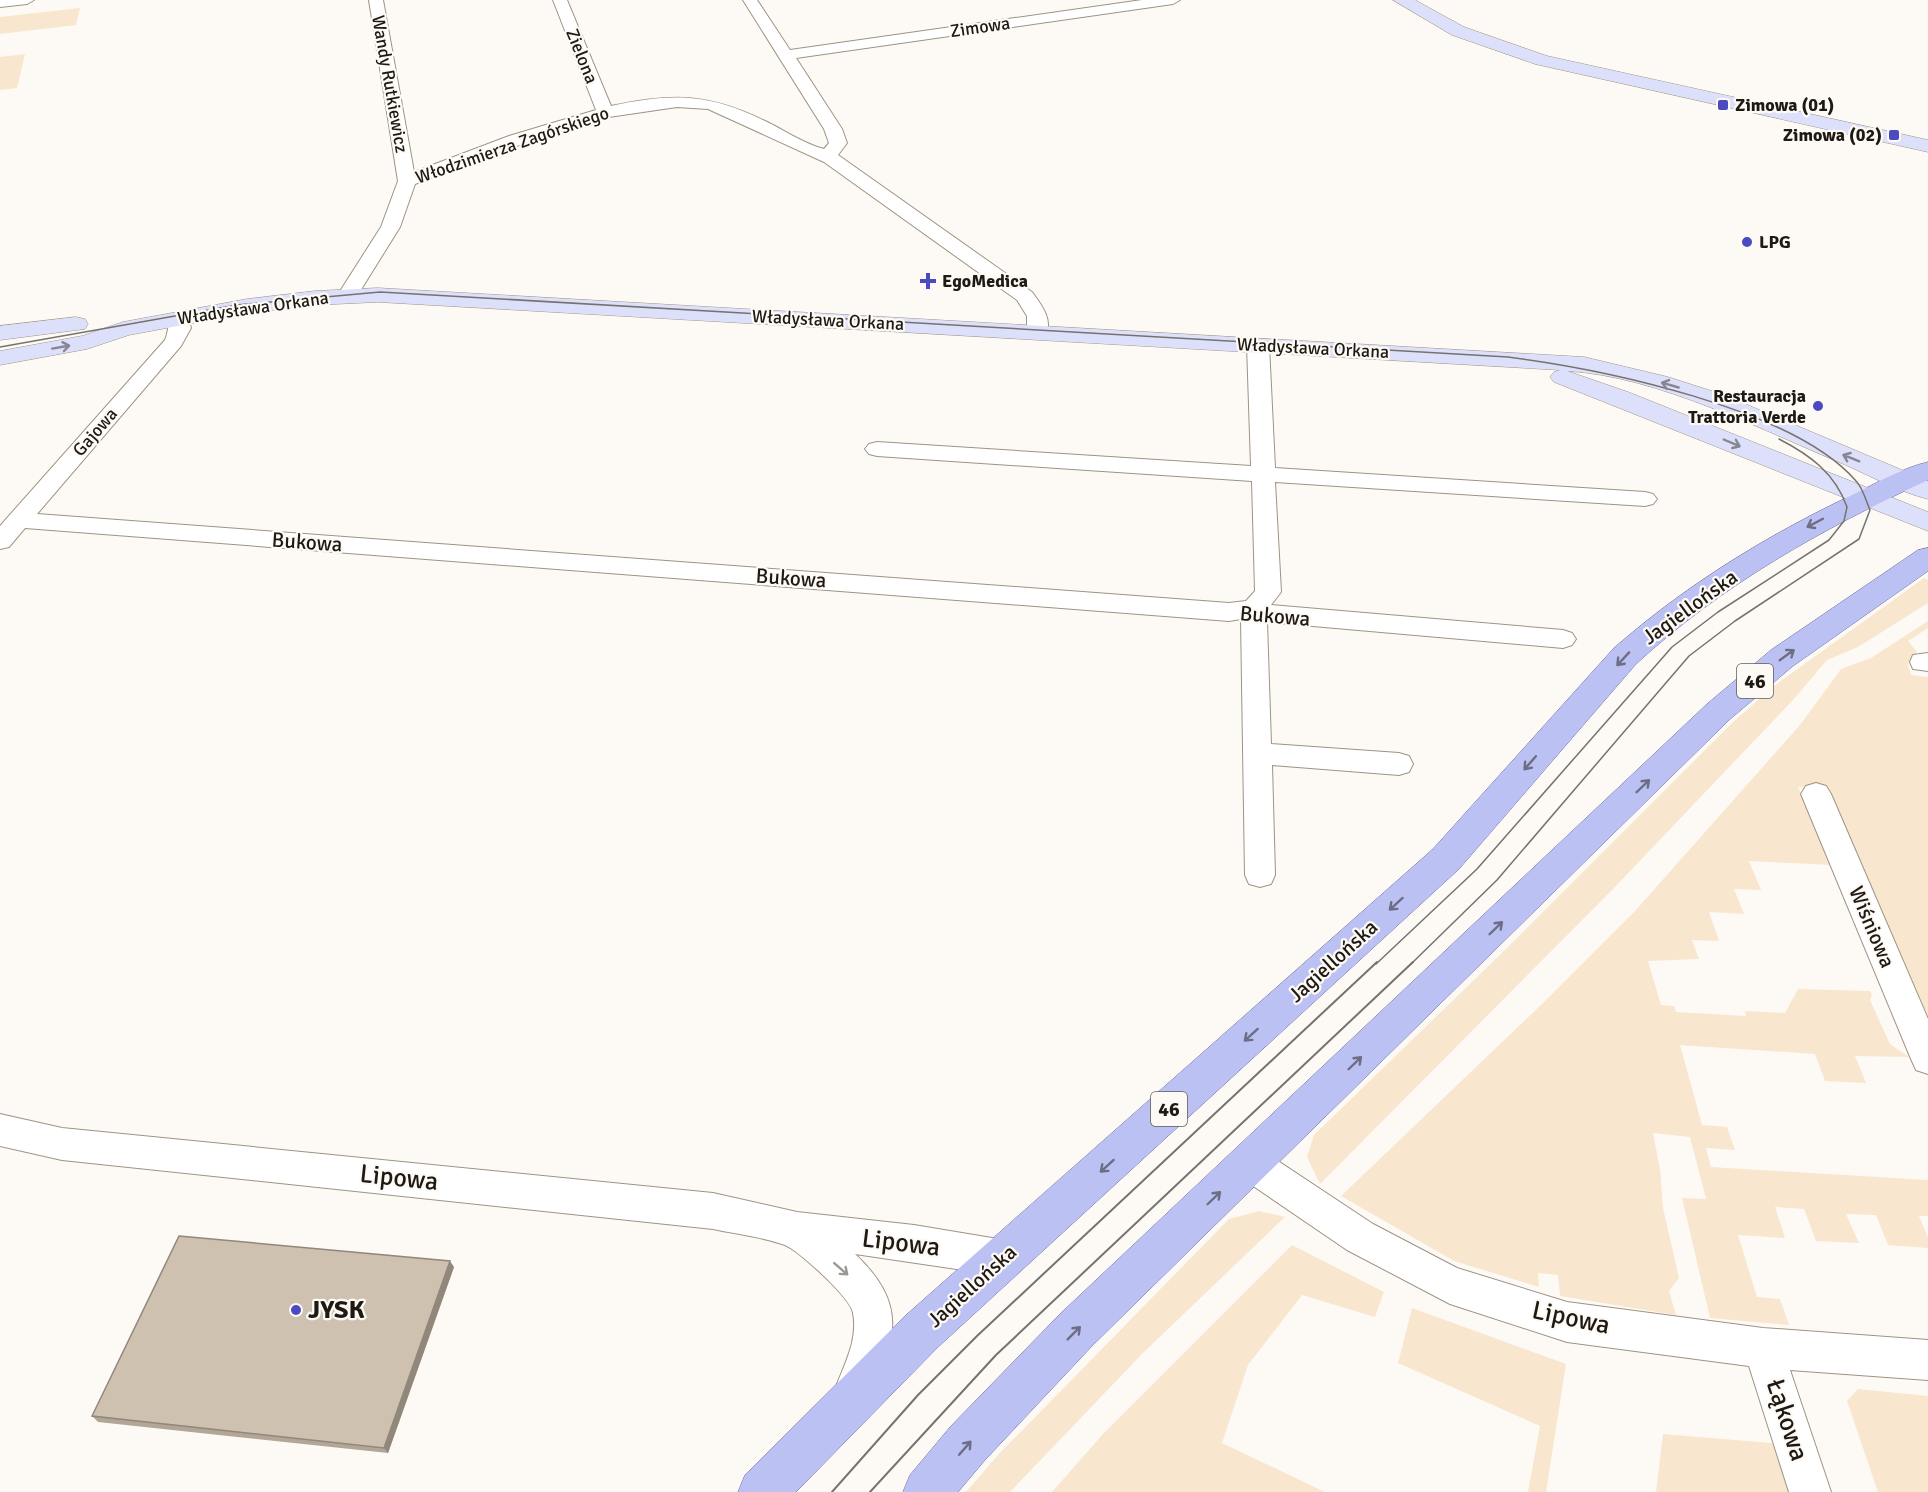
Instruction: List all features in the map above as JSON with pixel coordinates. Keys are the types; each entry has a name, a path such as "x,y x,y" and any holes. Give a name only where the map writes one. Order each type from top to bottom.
{"main road":[{"name":"Jagiellońska","path":"762,1492 848,1402 921,1332 1446,859 1625,656 1648,634 1671,614 1809,526 1868,498 1920,480"},
{"name":"46","path":"927,1492 969,1443 1076,1330 1718,712 1782,658 1928,557"}],"street":[{"path":"0,3 27,0"},
{"name":"Wandy Rutkiewicz","path":"347,296 396,219 403,203 406,181 376,0"},
{"name":"Zielona","path":"560,0 605,112"},
{"path":"750,0 833,129 838,143 829,155"},
{"name":"Zimowa","path":"786,55 1173,0"},
{"path":"1402,0 1458,32 1542,60 1928,146"},
{"name":"Włodzimierza Zagórskiego","path":"406,181 605,112 661,103 707,104 813,152 829,155 849,174 887,197 1025,296 1037,316 1037,332"},
{"name":"Władysława Orkana","path":"2,357 87,342 123,329 180,318 283,301 347,296 424,297 1534,363 1584,364 1685,389 1920,480"},
{"name":"Gajowa","path":"0,541 174,342 181,328 180,318"},
{"name":"Władysława Orkana","path":"0,333 93,323 123,329"},
{"path":"1258,345 1268,592 1254,609 1260,875"},
{"name":"Władysława Orkana","path":"1534,363 1577,384 1619,397 1928,522"},
{"path":"877,449 1645,499"},
{"name":"Bukowa","path":"18,520 1229,612 1254,609 1278,616 1563,639"},
{"path":"1258,753 1399,764"},
{"name":"Wiśniowa","path":"1816,794 1928,1059"},
{"name":"Lipowa","path":"0,1130 62,1144 713,1211 797,1230 914,1243 1004,1258"},
{"name":"Lipowa","path":"1250,1163 1360,1237 1450,1285 1567,1322 1763,1348 1928,1360"},
{"name":"Lipowa","path":"797,1230 865,1291 873,1307 875,1333 870,1353 848,1402"},
{"name":"Łąkowa","path":"1763,1348 1810,1492"}],"shaded area":[{"path":"80,8 76,25 0,34 0,17"},
{"path":"25,54 17,88 0,90 0,57"},
{"path":"1924,578 1928,580 1928,603 1858,647 1827,660 1793,700 1614,888 1320,1184 1307,1157 1314,1135 1506,949 1731,724 1774,686"},
{"path":"1928,621 1928,628 1908,641 1917,652 1908,664 1911,675 1928,677 1928,1016 1827,788 1798,787 1832,865 1749,861 1761,890 1734,889 1744,914 1709,912 1719,941 1692,940 1699,959 1648,961 1661,1005 1674,1006 1676,1012 1746,1016 1745,1011 1785,1013 1798,989 1870,991 1872,995 1870,1000 1890,1044 1909,1057 1855,1056 1866,1083 1825,1081 1815,1054 1680,1045 1702,1125 1727,1127 1735,1150 1706,1148 1711,1167 1928,1180 1928,1216 1919,1216 1928,1238 1928,1248 1888,1245 1876,1215 1846,1214 1859,1243 1816,1241 1804,1209 1775,1207 1785,1238 1738,1235 1757,1297 1780,1299 1789,1325 1710,1318 1682,1198 1706,1199 1690,1137 1653,1133 1660,1169 1663,1208 1679,1278 1669,1291 1676,1315 1560,1296 1558,1275 1538,1273 1539,1287 1454,1261 1341,1196 1541,1005 1635,911 1800,725 1841,669 1871,658"},
{"path":"1259,1211 1285,1217 1142,1354 1010,1492 966,1492 999,1454 1229,1219"},
{"path":"1292,1245 1384,1292 1375,1317 1302,1295 1248,1365 1222,1443 1325,1492 1052,1492 1103,1434"},
{"path":"1412,1308 1566,1364 1546,1492 1528,1492 1540,1426 1398,1363"},
{"path":"1858,1389 1928,1396 1928,1492 1878,1492 1847,1401"},
{"path":"1663,1434 1784,1444 1799,1492 1656,1492"}],"building":[{"name":"JYSK","path":"179,1236 450,1261 384,1448 92,1416"}],"tram line":[{"path":"0,347 237,305 380,292 1508,357 1593,371 1694,396 1743,413 1788,433 1827,455 1856,481 1870,510 1859,539 1735,621 1689,656 1497,880 1411,964"},
{"path":"1376,964 1477,869 1672,647 1718,612 1829,540 1844,521 1847,507 1836,484 1820,466 1779,439"},
{"path":"832,1492 918,1395 977,1336 1377,962"},
{"path":"870,1492 996,1355 1413,962"}],"place":[{"name":"Zimowa (01)","path":"1723,105"},
{"name":"Zimowa (02)","path":"1894,135"},
{"name":"LPG","path":"1747,242"},
{"name":"EgoMedica","path":"928,281"},
{"name":"Restauracja Trattoria Verde","path":"1818,406"},
{"name":"JYSK","path":"296,1310"}]}
